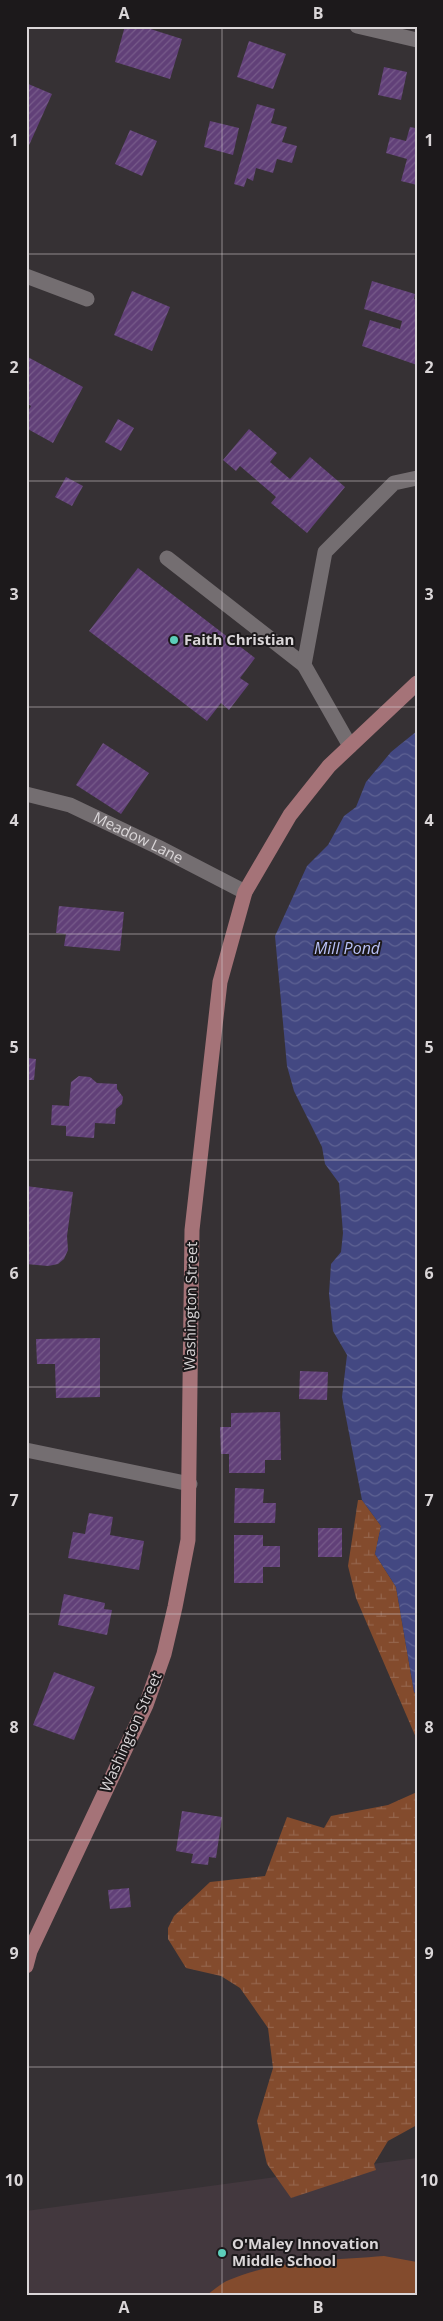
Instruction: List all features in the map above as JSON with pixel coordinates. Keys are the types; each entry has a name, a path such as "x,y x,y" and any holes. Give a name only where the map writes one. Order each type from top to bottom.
{"main road":[{"name":"Washington Street","path":"26,1966 30,1951 146,1705 164,1654 188,1540 192,1230 220,982 245,892 290,815 330,766 417,683"}],"street":[{"path":"357,26 417,40"},
{"path":"26,276 87,300"},
{"path":"304,665 325,552 394,483 417,478"},
{"path":"167,558 304,665 350,746"},
{"name":"Meadow Lane","path":"26,794 70,805 158,847 245,892"},
{"path":"26,1450 190,1484"}],"shaded area":[{"name":"O'Maley Innovation Middle School","path":"417,2158 417,2295 26,2295 26,2211"}],"green space":[{"path":"358,1500 362,1500 381,1526 375,1554 396,1587 414,1692 417,1695 417,1740 356,1598 348,1566"},
{"path":"417,1792 417,2125 388,2141 374,2164 376,2170 291,2198 267,2164 257,2121 273,2068 268,2028 240,1988 221,1976 186,1968 168,1939 168,1928 174,1916 210,1882 265,1876 287,1817 324,1828 331,1816 388,1805"},
{"path":"384,2256 417,2262 417,2295 207,2295 226,2281 265,2268 305,2262"}],"water":[{"name":"Mill Pond","path":"417,731 417,1695 414,1692 396,1587 375,1554 381,1526 362,1500 342,1397 347,1355 333,1331 329,1294 331,1264 341,1252 343,1233 339,1183 325,1164 322,1147 294,1091 287,1066 275,936 307,866 328,845 344,816 356,807 366,782 391,752"}],"building":[{"path":"125,26 141,26 182,39 170,79 115,62"},
{"path":"249,41 286,54 273,89 237,77"},
{"path":"384,67 407,72 401,100 378,95"},
{"path":"26,83 52,94 26,152"},
{"path":"257,104 275,109 271,123 287,127 282,142 297,146 292,163 277,159 273,173 256,168 253,181 247,178 244,187 234,184"},
{"path":"210,121 239,128 233,155 204,147"},
{"path":"417,124 417,185 401,181 407,159 386,153 390,137 406,141 410,127 415,128"},
{"path":"130,130 157,141 142,176 115,164"},
{"path":"372,281 415,294 414,299 417,300 417,365 362,346 370,320 400,329 402,321 364,309"},
{"path":"132,291 170,307 152,351 114,335"},
{"path":"26,356 83,387 53,443 26,428 26,415 31,406 26,403"},
{"path":"118,419 134,428 121,451 105,442"},
{"path":"249,429 277,453 270,462 290,479 310,457 345,487 307,533 271,503 276,497 240,466 236,471 223,460"},
{"path":"66,477 83,486 72,506 55,497"},
{"path":"138,568 255,658 240,678 249,684 229,710 221,703 207,721 89,631"},
{"path":"103,743 149,773 121,814 76,785"},
{"path":"59,906 124,912 120,951 64,946 66,934 56,933"},
{"path":"26,1058 36,1059 34,1080 26,1080"},
{"path":"79,1076 90,1077 97,1083 117,1084 117,1089 123,1097 122,1104 116,1109 115,1124 95,1123 94,1138 66,1136 66,1126 51,1125 52,1105 69,1106 71,1082"},
{"path":"26,1186 73,1192 67,1236 68,1250 64,1259 58,1264 48,1266 26,1264"},
{"path":"100,1338 100,1397 56,1398 55,1364 37,1364 36,1339"},
{"path":"300,1371 328,1372 327,1400 299,1399"},
{"path":"280,1412 281,1460 265,1460 265,1473 229,1473 229,1454 221,1454 220,1427 231,1427 231,1413"},
{"path":"235,1488 264,1489 263,1503 276,1503 275,1523 234,1523"},
{"path":"89,1513 113,1517 110,1535 144,1541 139,1570 68,1558 73,1532 85,1534"},
{"path":"318,1528 342,1528 342,1557 318,1557"},
{"path":"234,1535 263,1535 263,1546 280,1546 280,1567 263,1567 263,1583 234,1583"},
{"path":"64,1594 105,1603 104,1609 112,1610 107,1635 58,1625"},
{"path":"54,1672 95,1687 74,1740 33,1725"},
{"path":"182,1811 222,1817 216,1858 209,1857 208,1865 191,1863 193,1854 176,1851"},
{"path":"129,1888 131,1907 110,1909 108,1890"}],"place":[{"name":"Faith Christian","path":"174,640"},
{"name":"O'Maley Innovation Middle School","path":"222,2253"}]}
